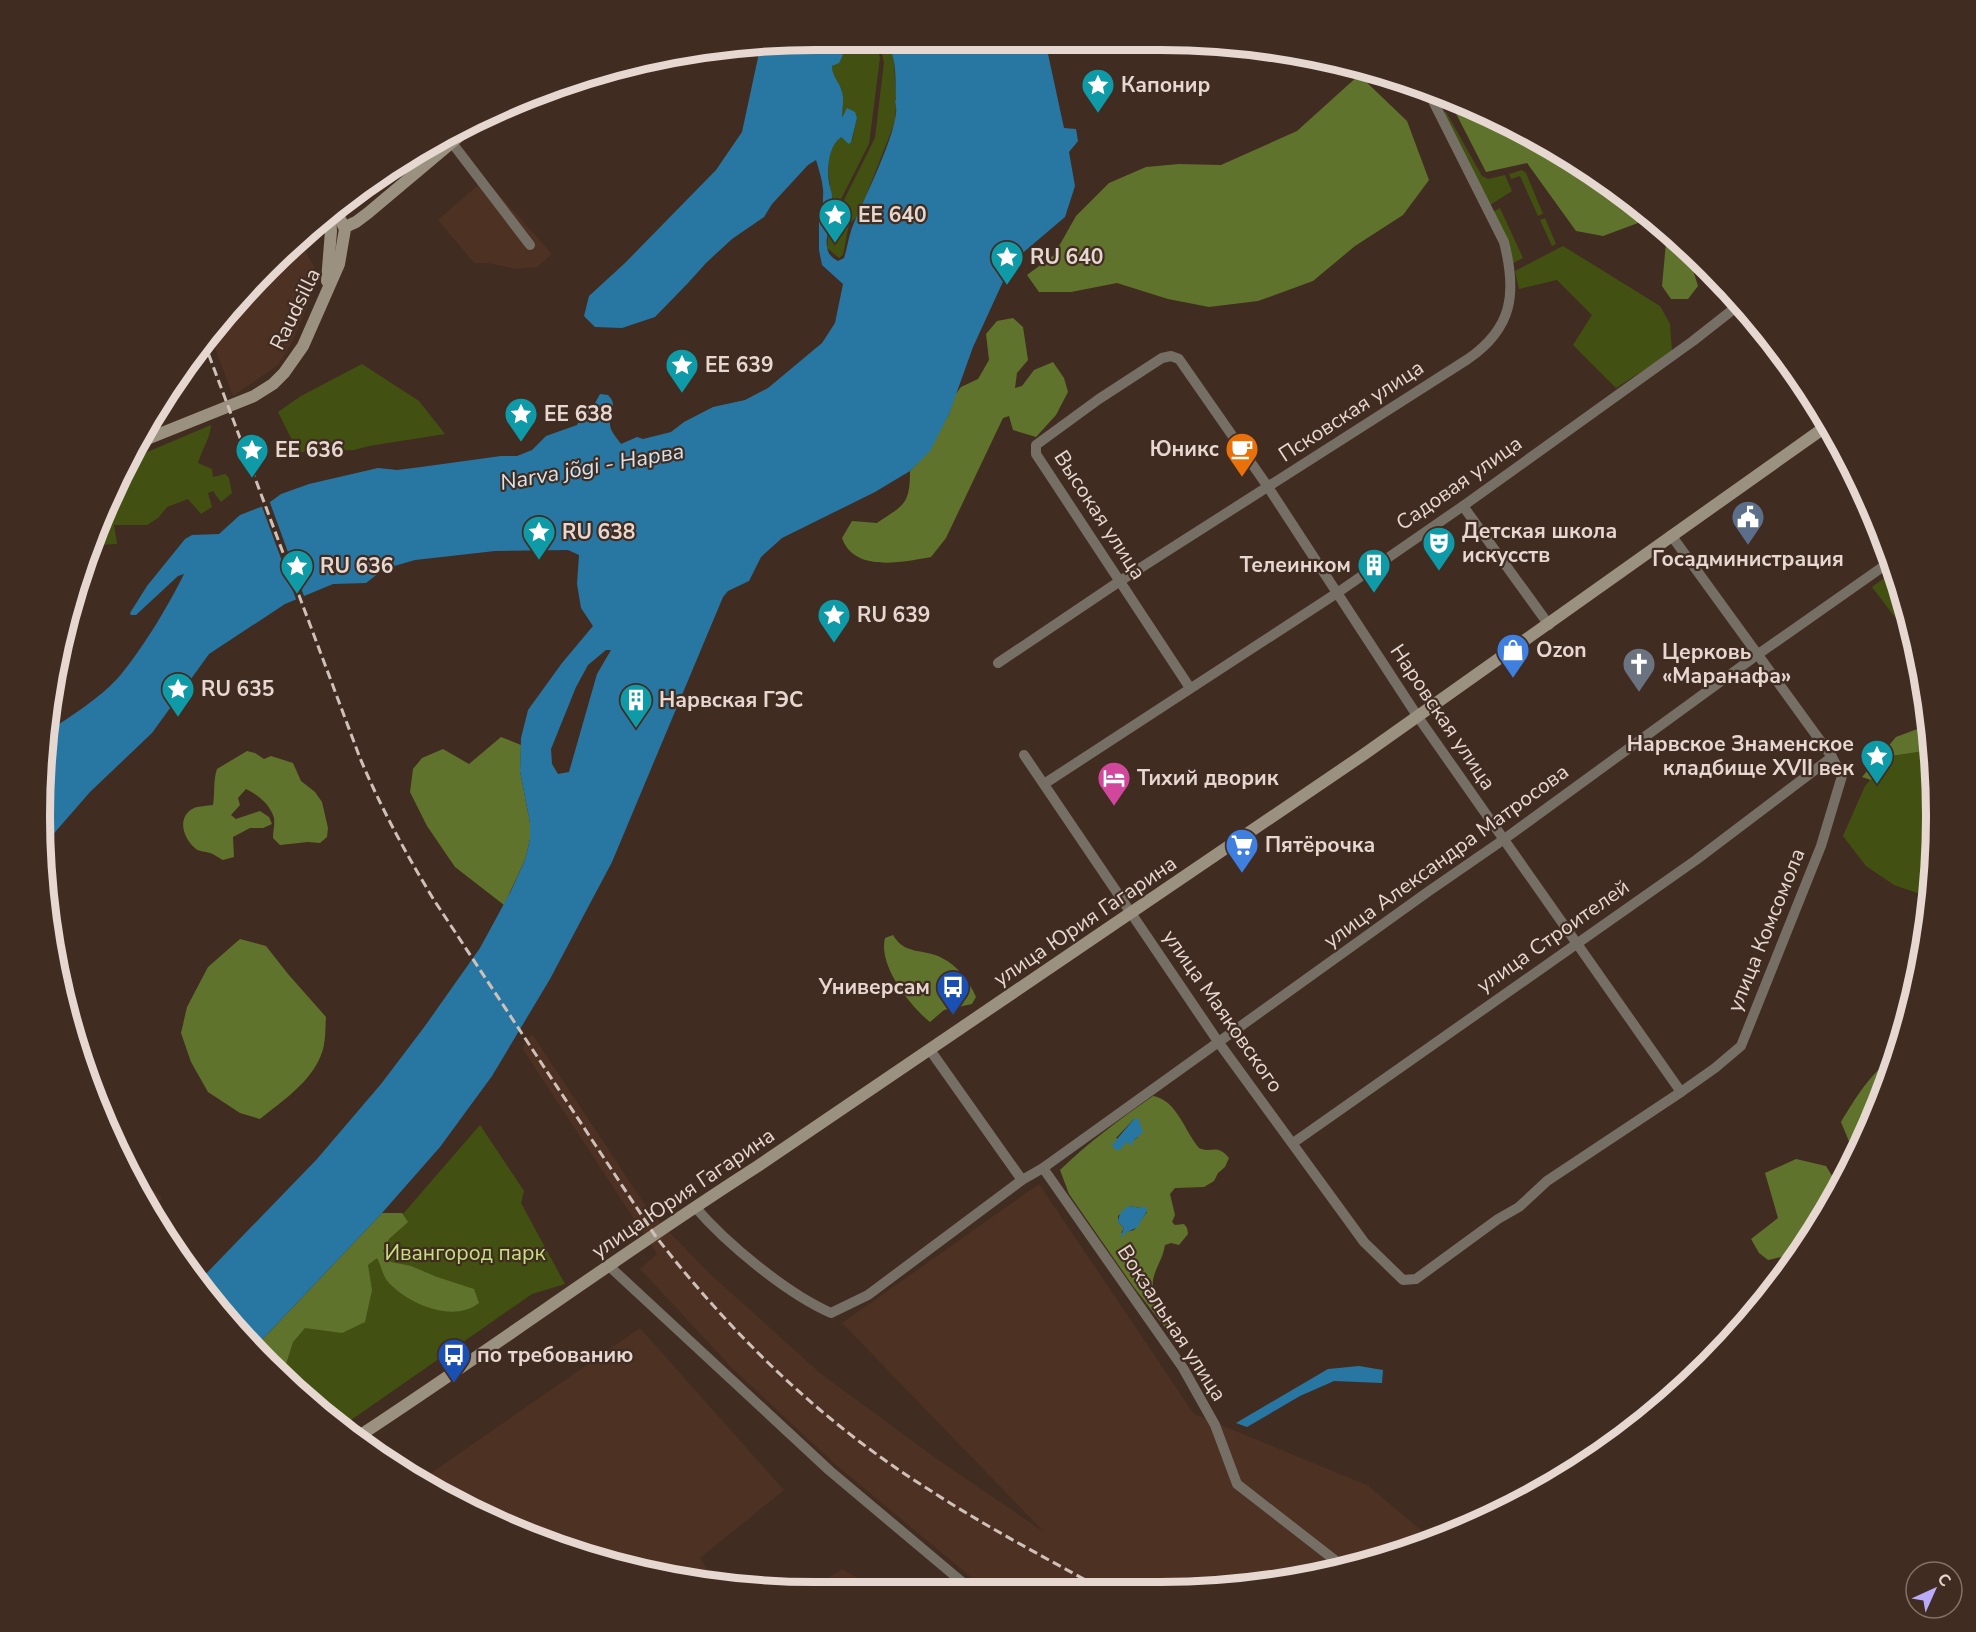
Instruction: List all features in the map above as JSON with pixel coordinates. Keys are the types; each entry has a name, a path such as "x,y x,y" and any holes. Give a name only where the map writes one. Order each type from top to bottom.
{"street":[{"name":"Псковская улица","path":"998,663 1120,581 1482,349 1503,323 1510,308 1510,267 1504,243 1433,100"},
{"path":"451,142 530,245"},
{"path":"345,228 356,222 436,150"},
{"path":"331,226 338,237 343,236 345,228 339,217"},
{"path":"326,291 331,226"},
{"name":"Raudsilla","path":"149,438 264,390 284,373 303,346 319,313 326,291 339,264 345,228"},
{"name":"Садовая улица","path":"1044,784 1338,593 1463,506 1734,309"},
{"name":"Высокая улица","path":"1179,359 1171,356 1162,358 1099,399 1036,445 1036,454 1190,688"},
{"name":"Наровская улица","path":"1179,359 1268,487 1418,717 1681,1092"},
{"name":"улица Юрия Гагарина","path":"363,1434 1418,717 1822,429"},
{"path":"1463,506 1549,625"},
{"path":"1671,535 1832,757"},
{"name":"улица Александра Матросова","path":"695,1207 727,1240 753,1262 811,1304 831,1313 868,1295 1022,1180 1043,1168 1219,1043 1884,566"},
{"name":"улица Маяковского","path":"1024,755 1219,1043 1364,1242 1402,1280"},
{"name":"улица Строителей","path":"1293,1143 1696,860 1832,757"},
{"name":"улица Комсомола","path":"1402,1280 1416,1279 1454,1250 1519,1207 1547,1181 1681,1092 1741,1046 1821,846 1842,776 1832,757"},
{"path":"930,1050 1022,1180"},
{"name":"Вокзальная улица","path":"1043,1168 1183,1368 1215,1425 1237,1484 1336,1561"},
{"path":"609,1266 830,1471 962,1582"}],"shaded area":[{"path":"485,179 552,254 537,267 517,269 474,263 438,220"},
{"path":"303,247 319,276 291,344 278,365 233,396 213,343 274,274"},
{"path":"532,1034 649,1211 709,1273 820,1373 937,1459 1044,1532 842,1323 1039,1184 1194,1414 1367,1485 1426,1534 1358,1556 1310,1568 1260,1576 1210,1581 977,1582 835,1464 732,1368 640,1269 657,1254 522,1048"},
{"path":"141,1178 162,1198 156,1205"},
{"path":"640,1328 784,1490 700,1558 711,1575 666,1568 570,1542 477,1503 427,1476"},
{"path":"842,1569 865,1582 822,1582"}],"green space":[{"path":"830,50 878,50 880,58 869,144 840,201 832,204 829,168 831,150 841,136 843,139 852,140 857,118 847,109 842,120 842,93 832,66 837,63 842,54"},
{"path":"881,50 892,50 896,99 895,122 858,216 849,224 843,255 839,258 827,248 831,209 841,206 875,138 884,62"},
{"path":"1358,76 1361,77 1407,121 1429,180 1403,215 1355,246 1313,281 1258,301 1209,307 1168,299 1117,283 1071,292 1039,292 1027,275 1054,255 1076,216 1109,183 1146,167 1179,164 1221,165 1297,131"},
{"path":"1453,108 1543,152 1586,179 1644,222 1603,236 1576,231 1527,163 1486,172"},
{"path":"1446,112 1482,176 1488,179 1505,175 1512,191 1490,205 1442,114"},
{"path":"1522,170 1526,173 1543,214 1538,216 1520,176 1511,179 1509,174"},
{"path":"1500,208 1523,258 1513,263 1493,212"},
{"path":"1545,218 1556,244 1552,246 1540,220"},
{"path":"1666,241 1691,264 1698,286 1688,299 1671,299 1662,286"},
{"path":"1563,246 1660,306 1670,324 1672,352 1616,388 1573,345 1592,315 1557,280 1519,289 1515,271"},
{"path":"1013,318 1023,327 1028,360 1017,373 1015,388 1022,386 1034,370 1053,362 1064,378 1068,392 1056,415 1036,437 1013,430 1009,416 1003,418 946,538 931,557 880,562 868,561 857,556 848,549 842,538 852,521 877,523 903,503 910,483 910,471 927,453 949,414 955,395 961,387 978,379 989,360 986,334 997,321"},
{"path":"362,364 419,401 445,434 354,450 298,452 278,412 301,396"},
{"path":"211,425 198,463 212,469 213,477 225,474 229,478 232,493 221,502 213,491 208,493 212,507 201,514 188,499 167,507 158,518 147,525 114,525 117,544 100,545 108,523 141,455"},
{"path":"1888,576 1900,619 1898,621 1872,587"},
{"path":"1921,728 1924,751 1891,756 1871,780 1862,777 1896,737"},
{"path":"501,737 521,745 520,771 530,823 530,839 525,860 504,905 455,867 427,826 410,792 413,769 422,758 443,749 469,764"},
{"path":"247,751 264,759 271,756 293,763 301,781 315,792 322,802 328,828 327,837 320,843 280,845 273,838 274,818 270,808 246,789 238,798 240,805 231,815 236,819 260,811 269,817 272,824 263,828 250,828 233,837 234,857 223,860 191,845 183,828 185,817 194,808 213,805 217,769"},
{"path":"1924,751 1926,816 1922,895 1894,885 1866,866 1843,836 1865,786 1891,756"},
{"path":"893,935 898,942 909,949 935,955 953,965 962,974 976,997 972,1004 944,1010 930,1022 913,1006 891,972 884,949 885,938"},
{"path":"240,939 266,946 326,1017 324,1046 316,1065 295,1091 260,1119 240,1113 208,1092 191,1062 181,1033 187,1007 208,967"},
{"path":"1885,1064 1851,1146 1841,1122 1858,1095"},
{"path":"1153,1096 1161,1099 1174,1110 1199,1148 1221,1151 1229,1158 1214,1181 1204,1187 1175,1188 1170,1194 1175,1215 1172,1222 1175,1225 1184,1224 1188,1234 1179,1245 1171,1243 1165,1245 1153,1284 1157,1299 1180,1334 1182,1340 1179,1342 1176,1342 1133,1286 1069,1194 1060,1170 1093,1140","holes":["1134,1119 1138,1137 1127,1142 1116,1138","1130,1206 1147,1212 1134,1230 1121,1233 1124,1228 1118,1222 1118,1216"]},
{"name":"Ивангород парк","path":"480,1125 524,1191 521,1203 565,1284 532,1294 347,1423 270,1354 377,1244"},
{"path":"1796,1159 1826,1166 1834,1179 1788,1255 1768,1260 1759,1253 1751,1239 1778,1218 1765,1173"},
{"path":"382,1213 402,1213 408,1222 389,1239 383,1251 391,1262 411,1266 474,1289 479,1303 469,1309 457,1311 432,1309 420,1304 389,1283 377,1258 368,1265 372,1290 365,1322 342,1333 305,1328 293,1342 284,1367 260,1342"}],"water":[{"name":"Narva jõgi - Нарва","path":"832,50 843,55 839,63 832,66 842,92 842,118 847,108 855,112 857,118 851,142 849,144 841,137 833,146 829,158 828,177 832,203 827,243 829,254 836,260 844,258 851,231 893,128 896,113 895,67 890,50 1047,50 1064,128 1076,129 1078,141 1069,152 1075,186 1065,217 1012,262 973,347 949,414 930,451 910,471 875,492 782,538 761,557 749,581 728,591 723,597 612,862 550,979 492,1076 440,1147 382,1213 260,1342 203,1276 317,1159 381,1084 480,948 511,891 525,860 530,839 530,823 520,771 521,738 528,710 562,663 593,626 581,608 577,584 579,555 568,550 495,551 415,560 384,569 366,583 333,584 285,604 209,654 152,733 90,792 50,837 51,766 55,727 101,694 117,679 135,656 184,574 178,576 136,615 130,613 147,586 185,539 192,535 219,534 240,515 266,505 281,494 309,484 378,468 397,470 501,456 517,456 532,450 546,436 577,425 600,394 608,395 613,402 610,425 621,444 637,437 643,439 671,432 684,422 713,407 745,400 768,388 822,343 835,323 843,284 822,265 819,250 819,217 825,208 822,182 816,160 808,165 772,204 764,217 732,239 655,317 622,328 595,327 584,316 589,296 625,263 716,170 742,132 759,53","holes":["606,650 611,650 597,674 569,772 558,774 552,764 551,749 576,687 588,665"]},
{"path":"1138,1118 1143,1132 1132,1142 1133,1146 1126,1142 1120,1150 1116,1150 1112,1145 1134,1119"},
{"path":"1130,1206 1140,1208 1143,1206 1147,1209 1138,1227 1120,1238 1124,1228 1118,1222 1119,1217 1123,1210"},
{"path":"1359,1366 1383,1370 1382,1383 1334,1381 1300,1396 1247,1427 1236,1423 1328,1369"}],"pier":[{"path":"269,500 305,599 297,602 261,504"}],"railway":[{"path":"207,350 360,758 385,813 434,900 654,1234 683,1271 746,1341 779,1374 851,1435 950,1503 1089,1582"}],"place":[{"name":"Капонир","path":"1098,114"},
{"name":"EE 640","path":"835,244"},
{"name":"RU 640","path":"1007,286"},
{"name":"EE 639","path":"682,394"},
{"name":"EE 638","path":"521,443"},
{"name":"Юникс","path":"1242,478"},
{"name":"EE 636","path":"252,479"},
{"name":"Госадминистрация","path":"1748,546"},
{"name":"RU 638","path":"539,561"},
{"name":"Детская школа искусств","path":"1439,572"},
{"name":"Телеинком","path":"1374,594"},
{"name":"RU 636","path":"297,595"},
{"name":"RU 639","path":"834,644"},
{"name":"Ozon","path":"1513,679"},
{"name":"Церковь «Маранафа»","path":"1639,693"},
{"name":"RU 635","path":"178,718"},
{"name":"Нарвская ГЭС","path":"636,729"},
{"name":"Нарвское Знаменское кладбище XVII век","path":"1877,785"},
{"name":"Тихий дворик","path":"1114,807"},
{"name":"Пятёрочка","path":"1242,874"},
{"name":"Универсам","path":"953,1016"},
{"name":"по требованию","path":"454,1384"}]}
